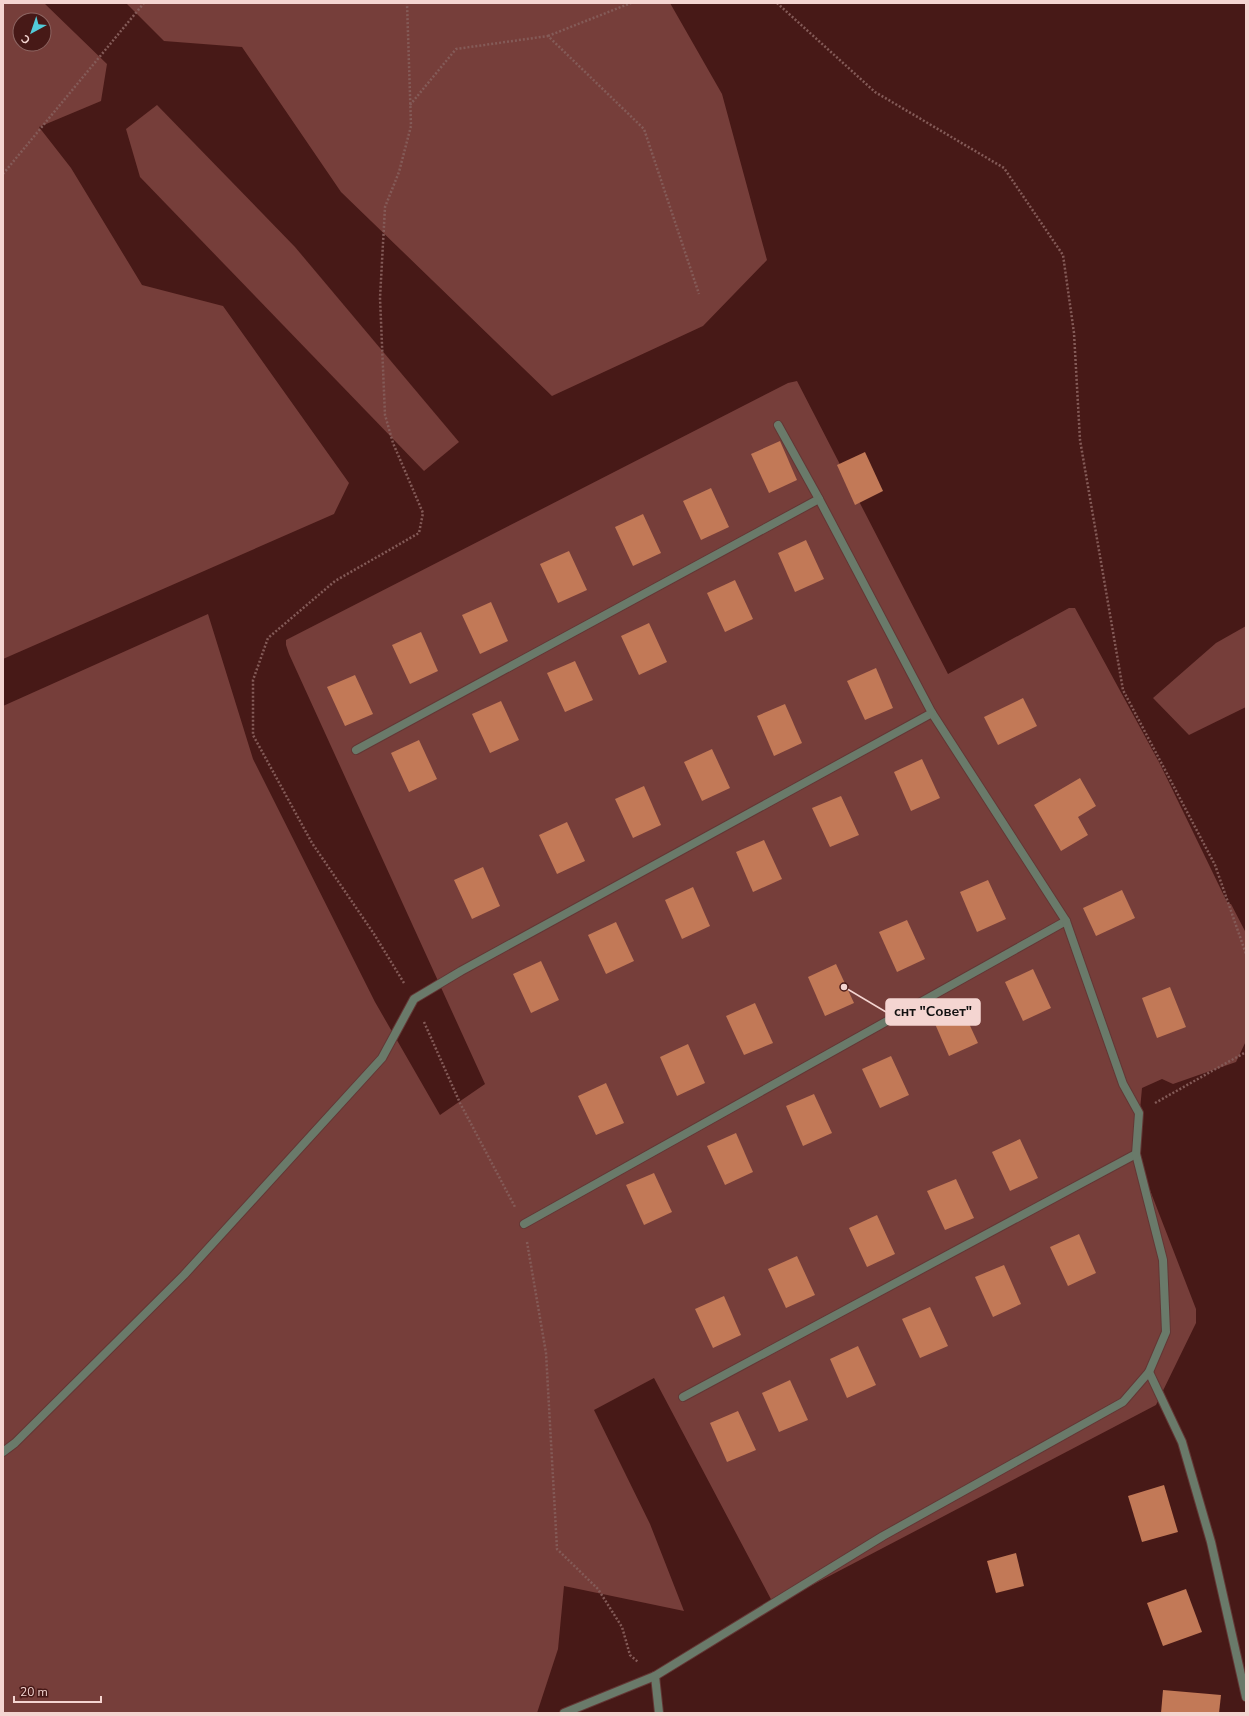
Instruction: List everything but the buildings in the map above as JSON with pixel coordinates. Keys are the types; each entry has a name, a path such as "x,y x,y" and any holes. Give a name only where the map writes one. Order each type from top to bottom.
{"street":[{"path":"564,1713 655,1676 884,1536 1123,1402 1149,1372 1166,1332 1163,1260 1136,1154 1139,1112 1123,1084 1066,921 932,713 819,499 778,425"},
{"path":"356,750 819,499"},
{"path":"3,1452 15,1443 184,1275 382,1058 414,1000 461,971 932,713"},
{"path":"524,1224 1066,921"},
{"path":"683,1396 1136,1154"},
{"path":"1149,1372 1182,1442 1212,1542 1246,1697"},
{"path":"655,1676 660,1713"}],"path":[{"path":"3,174 144,3"},
{"path":"407,3 411,126 399,172 385,207 380,298 385,415 393,443 423,513 419,533 335,581 268,638 253,680 253,735 312,842 374,934 414,1000 460,1103 524,1224 546,1353 557,1549 598,1589 622,1628 630,1655 655,1676"},
{"path":"410,105 456,49 548,36 630,3"},
{"path":"777,3 875,92 1004,168 1063,255 1074,333 1080,440 1122,690 1215,865 1246,954"},
{"path":"548,36 644,129 698,294"},
{"path":"1139,1112 1246,1052"}],"shaded area":[{"path":"3,3 44,3 107,64 101,101 39,127 71,168 142,285 223,306 349,483 334,514 3,659"},
{"path":"126,3 670,3 722,94 767,260 703,326 552,396 341,192 242,47 164,41"},
{"path":"157,105 295,247 459,442 424,471 140,177 126,129"},
{"path":"797,381 948,674 1069,608 1075,608 1160,764 1228,904 1231,904 1246,933 1246,1041 1236,1062 1173,1084 1162,1079 1142,1088 1136,1154 1196,1309 1196,1323 1156,1405 774,1605 654,1378 594,1410 650,1524 684,1611 564,1586 558,1649 537,1713 3,1713 3,706 208,614 253,759 375,1002 440,1115 485,1084 289,654 286,640 788,383"},
{"path":"1246,626 1246,707 1189,735 1153,698 1216,643"}],"place":[{"name":"снт \"Совет\"","path":"844,987"}]}
